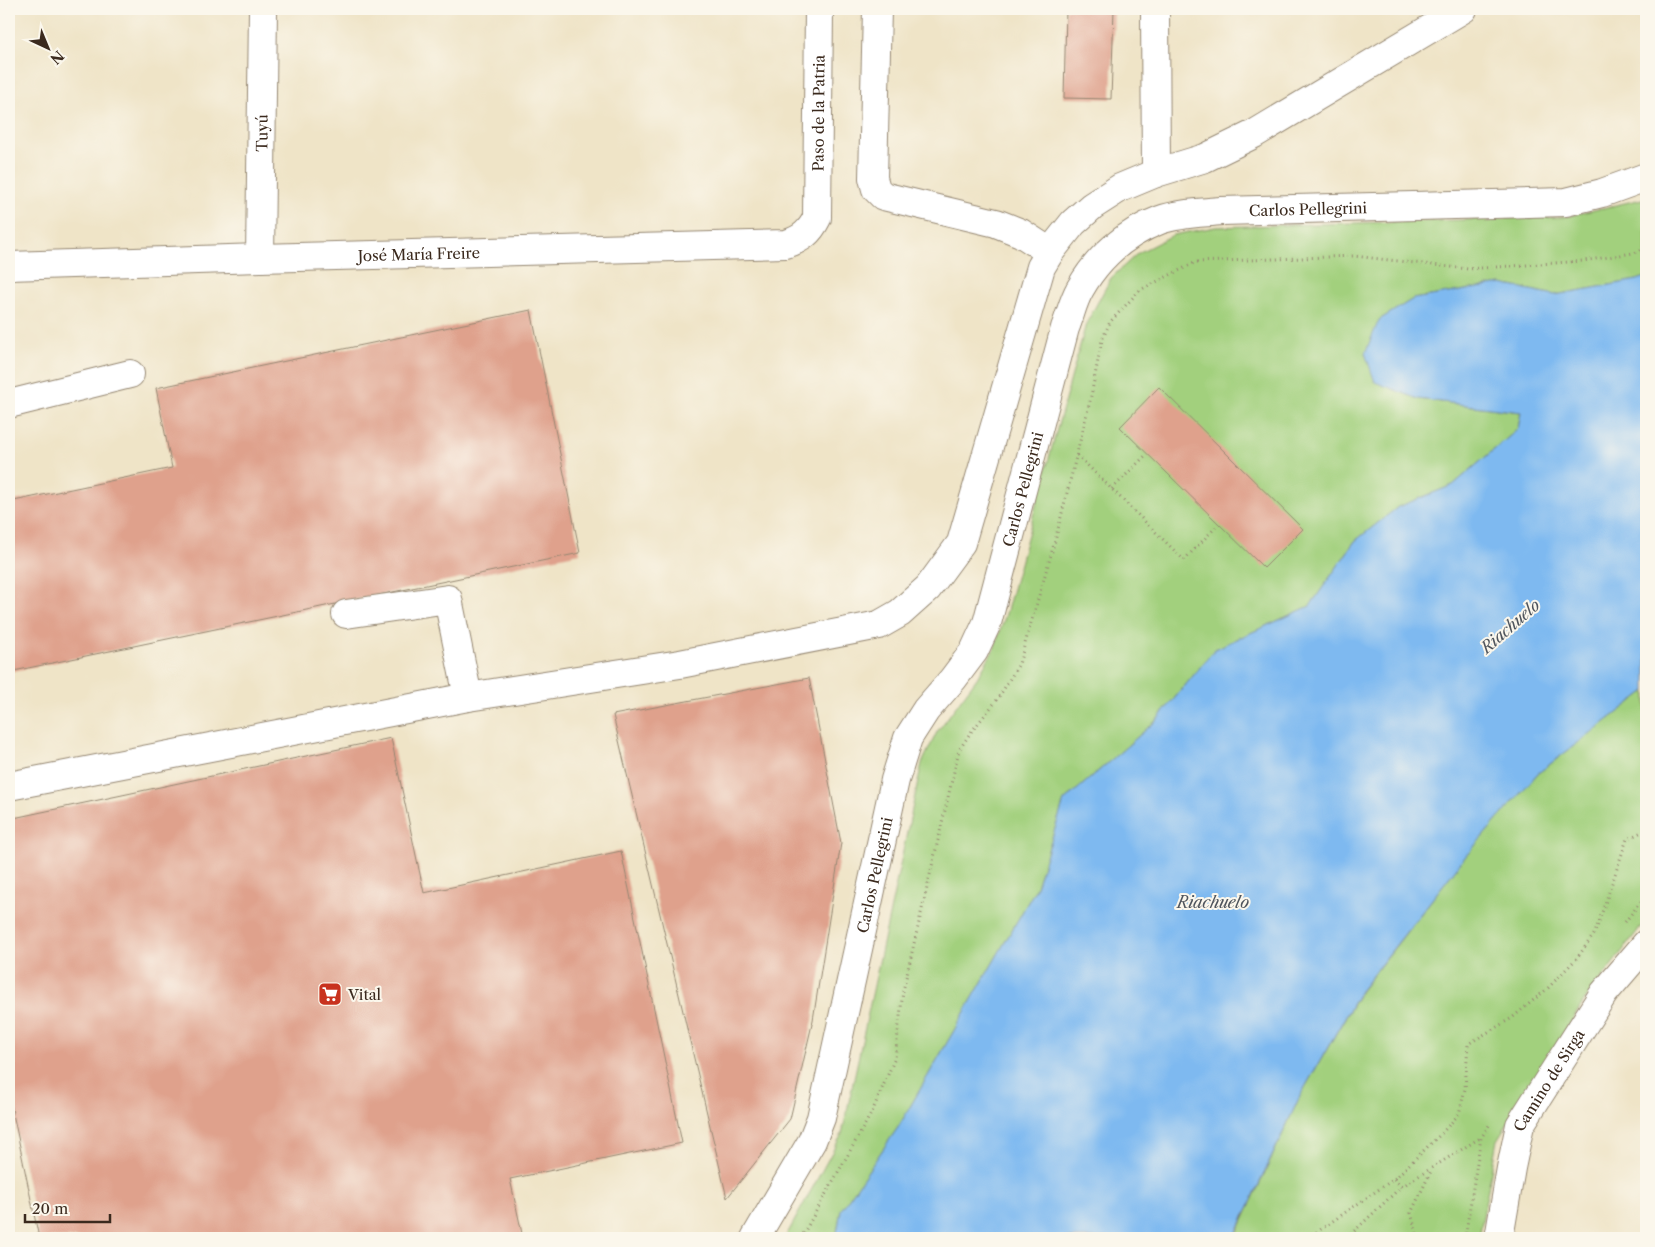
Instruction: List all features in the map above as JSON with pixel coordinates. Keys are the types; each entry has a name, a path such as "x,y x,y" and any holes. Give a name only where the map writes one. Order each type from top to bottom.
{"street":[{"name":"Tuyú","path":"260,258 263,9"},
{"name":"Paso de la Patria","path":"817,218 819,9"},
{"path":"877,9 873,178 876,189 883,196 996,223 1021,233 1050,252"},
{"path":"1155,9 1156,173"},
{"path":"9,786 468,697 718,657 879,625 900,613 928,588 961,543 1041,267 1050,252 1073,223 1092,206 1120,188 1156,173 1205,158 1254,134 1463,9"},
{"name":"Carlos Pellegrini","path":"755,1238 812,1140 821,1118 894,780 908,738 926,710 974,652 987,622 1065,328 1079,290 1094,267 1112,248 1136,232 1161,220 1193,214 1221,211 1566,202 1602,193 1646,177"},
{"name":"José María Freire","path":"9,266 786,244 800,240 811,230 817,218"},
{"path":"9,404 130,374"},
{"path":"346,614 448,599 468,697"},
{"name":"Camino de Sirga","path":"1499,1238 1520,1125 1604,993 1646,944"}],"path":[{"path":"802,1238 872,1112 895,1058 903,991 959,750 997,700 1019,664 1055,541 1090,401 1102,340 1110,322 1140,290 1196,262 1354,256 1468,269 1582,260 1633,253 1646,249"},
{"path":"1077,455 1184,560 1216,528"},
{"path":"1112,489 1145,456"},
{"path":"1308,1238 1394,1179 1459,1114 1466,1089 1468,1044 1512,1018 1548,988 1577,958 1595,933 1627,839 1646,830"},
{"path":"1347,1238 1402,1187 1481,1138"},
{"path":"1418,1238 1411,1212 1432,1168"},
{"path":"1394,1179 1402,1187"}],"green space":[{"path":"1646,198 1646,277 1555,295 1501,284 1413,299 1379,320 1418,399 1521,412 1518,429 1453,485 1398,507 1355,541 1310,606 1215,649 1156,721 1064,801 1035,890 899,1126 841,1210 836,1238 785,1238 842,1134 922,763 937,732 977,678 994,649 1006,614 1086,324 1111,278 1138,253 1173,235 1215,227 1564,217"},
{"path":"1646,691 1646,920 1585,1000 1497,1140 1479,1238 1235,1238 1300,1096 1360,992 1465,857 1537,774"}],"water":[{"name":"Riachuelo","path":"1646,277 1646,691 1537,774 1465,857 1360,991 1300,1096 1234,1238 836,1238 841,1210 899,1126 1035,890 1064,801 1156,721 1215,649 1310,606 1355,541 1398,507 1453,485 1518,429 1521,412 1418,399 1375,382 1365,353 1379,320 1413,299 1501,284 1555,295"}],"building":[{"path":"1066,9 1114,9 1111,99 1064,98"},
{"path":"531,310 580,553 9,672 9,502 172,468 156,388"},
{"path":"1159,387 1303,529 1264,568 1120,427"},
{"path":"809,678 841,843 813,1020 790,1119 727,1198 613,715"},
{"name":"Vital","path":"391,738 424,893 621,851 682,1143 510,1179 523,1238 39,1238 9,1094 9,819"}],"place":[{"name":"Vital","path":"330,994"}]}
